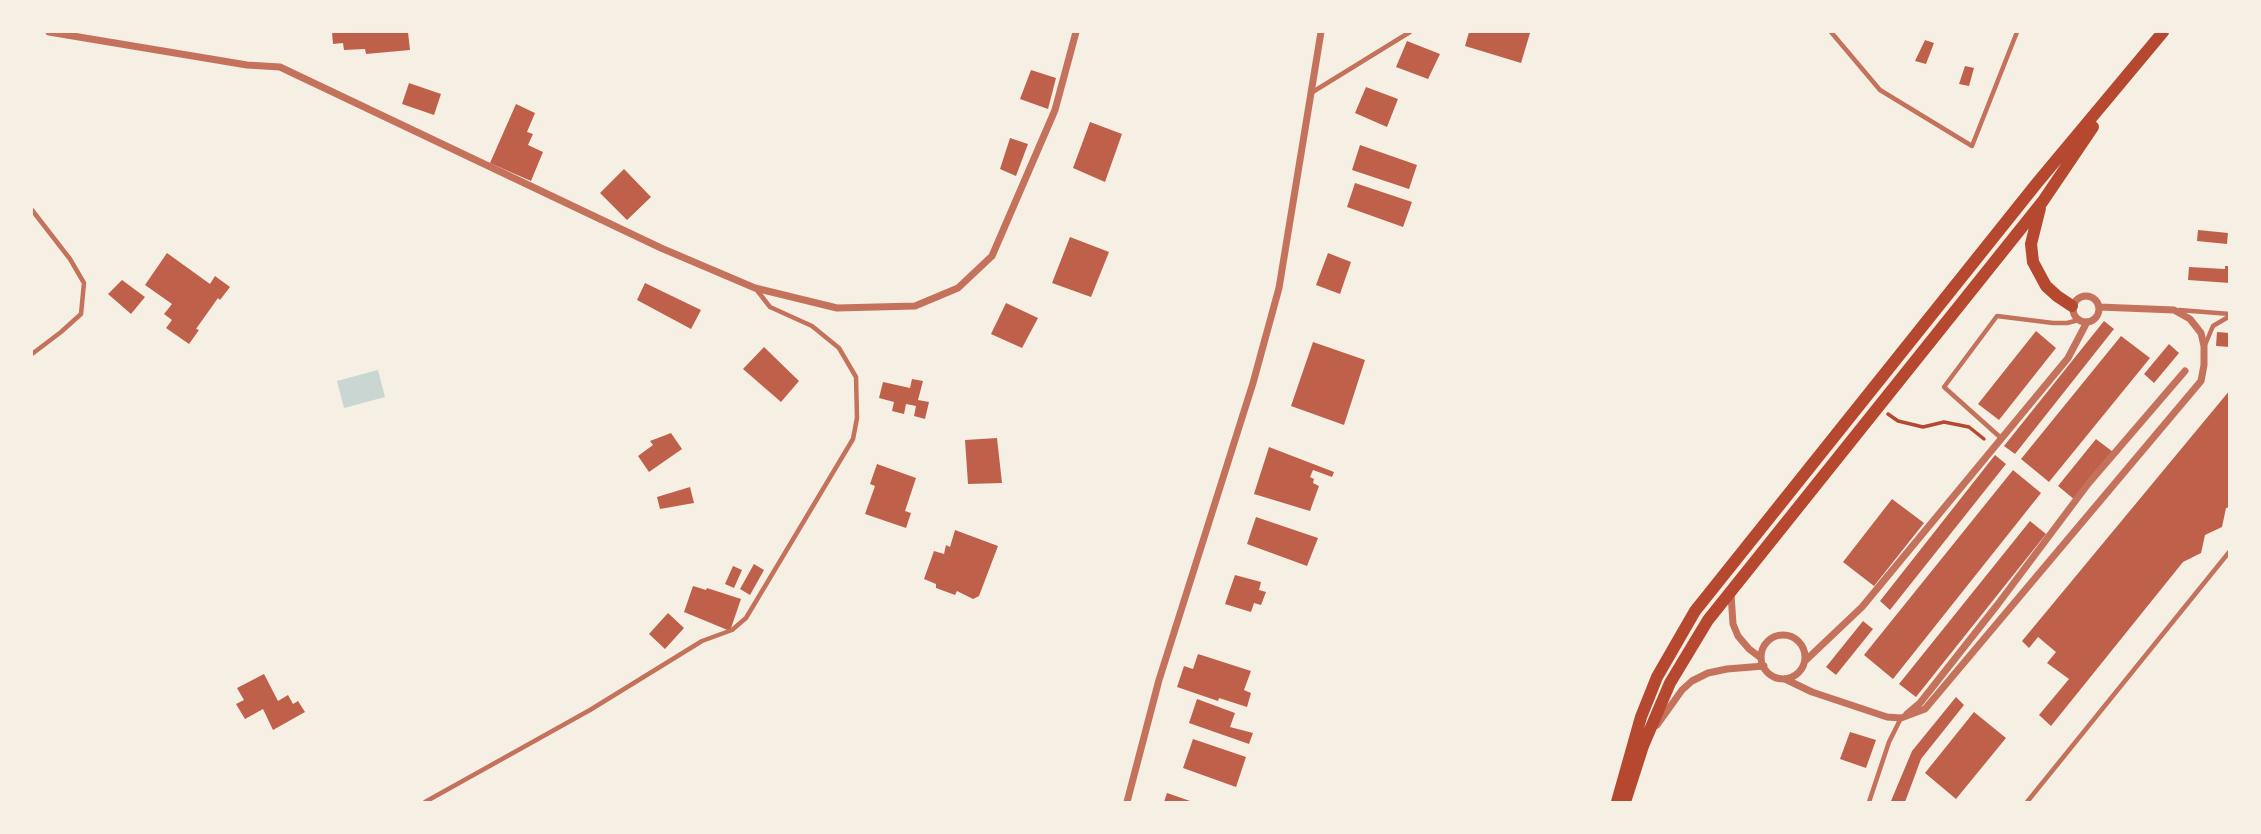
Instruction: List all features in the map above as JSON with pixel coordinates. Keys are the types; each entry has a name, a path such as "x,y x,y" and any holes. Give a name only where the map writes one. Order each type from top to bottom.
{"main road":[{"path":"1616,803 1641,718 1657,677 1673,646 1718,580 2037,183 2163,32"},
{"path":"1625,803 1643,746 1686,653 1731,590 2043,201 2124,80"},
{"path":"2043,201 2031,244 2033,262 2046,286 2072,306"},
{"path":"1731,590 1736,572 1773,524 1779,505"}],"street":[{"path":"49,32 247,65 280,67 599,219 755,288 837,308 915,306 958,288 992,256 1055,110 1076,32"},
{"path":"1127,803 1159,680 1254,383 1279,288 1321,32"},
{"path":"2086,295 2095,299 2099,307 2096,317 2083,321 2073,314 2072,306 2077,298 2086,295"},
{"path":"1731,590 1732,617 1738,636 1763,662 1769,673 1812,692 1887,717 1901,718 1925,709 2201,381 2204,346 2201,333 2190,319 2174,310 2099,307"},
{"path":"1785,679 1799,673 1805,661 1862,607 2068,358 2083,321"},
{"path":"1901,718 1920,703 2088,484 2185,371"},
{"path":"1763,662 1768,641 1779,635 1797,639 1804,649 1805,661"},
{"path":"1643,746 1671,703 1692,681 1708,673 1763,662"}],"lane":[{"path":"1311,94 1410,32"},
{"path":"1831,32 1880,90 1972,146 2017,32"},
{"path":"32,210 70,259 84,283 80,314 32,354"},
{"path":"425,803 590,710 702,641 732,630 746,618 853,439 857,418 856,377 839,348 812,326 770,307 755,288"},
{"path":"2174,310 2230,315"},
{"path":"2204,346 2213,326 2230,315"},
{"path":"2001,438 1944,387 1997,316 2053,323 2083,321"},
{"path":"2027,803 2230,551"},
{"path":"1869,803 1889,742 1901,718"}],"path":[{"path":"1878,406 1898,421 1923,426 1944,422 1969,427 1993,447"}],"shaded area":[{"path":"378,370 385,397 344,408 337,381"}],"building":[{"path":"332,32 408,32 410,50 366,54 365,49 344,50 343,43 333,44"},
{"path":"1469,32 1530,33 1521,63 1465,46"},
{"path":"1925,40 1934,43 1926,64 1915,61"},
{"path":"1407,41 1440,54 1428,79 1396,67"},
{"path":"1965,66 1974,68 1969,86 1959,84"},
{"path":"1031,70 1056,78 1048,109 1020,99"},
{"path":"409,83 441,94 434,115 402,104"},
{"path":"1366,87 1398,99 1387,127 1355,113"},
{"path":"516,104 535,113 527,132 533,134 528,145 543,152 531,181 490,163"},
{"path":"1090,122 1122,134 1105,182 1073,168"},
{"path":"1010,138 1028,144 1016,176 1000,169"},
{"path":"1360,145 1417,165 1409,189 1352,170"},
{"path":"624,169 651,197 627,220 600,193"},
{"path":"1355,183 1412,202 1403,227 1347,207"},
{"path":"2198,230 2228,233 2227,244 2197,241"},
{"path":"1070,237 1109,252 1091,297 1052,283"},
{"path":"167,253 210,284 215,276 230,287 220,300 218,298 189,344 166,328 172,320 164,314 172,304 145,285"},
{"path":"1328,253 1351,262 1340,294 1316,285"},
{"path":"2225,266 2230,266 2230,283 2188,280 2189,267 2225,269"},
{"path":"122,280 145,297 131,314 108,294"},
{"path":"645,283 701,310 691,329 637,300"},
{"path":"1006,303 1038,318 1022,348 991,334"},
{"path":"2104,321 2114,329 2015,454 2004,446"},
{"path":"2036,331 2056,348 1999,420 1978,404"},
{"path":"2217,332 2230,333 2230,347 2216,346"},
{"path":"2121,336 2150,358 2049,482 2021,459"},
{"path":"1313,342 1365,360 1344,425 1291,406"},
{"path":"2169,344 2179,353 2154,383 2144,374"},
{"path":"764,347 799,381 781,402 743,369"},
{"path":"912,379 923,381 918,400 929,402 925,419 914,416 916,406 906,404 904,414 892,411 894,402 879,398 883,382 910,388"},
{"path":"2230,390 2230,507 2226,508 2222,527 2205,535 2201,553 2183,562 2051,726 2039,715 2069,679 2047,663 2056,652 2038,637 2029,648 2022,641"},
{"path":"671,433 682,449 649,472 638,456 653,445 650,441"},
{"path":"997,438 1002,483 968,484 965,440"},
{"path":"2096,439 2113,452 2075,500 2058,486"},
{"path":"1269,447 1334,472 1332,477 1313,470 1310,477 1314,479 1313,483 1319,486 1310,511 1254,494"},
{"path":"1995,455 2006,464 1890,610 1880,601"},
{"path":"877,464 916,478 905,511 911,513 906,528 865,514 875,486 870,484"},
{"path":"2013,470 2041,493 1893,679 1864,655"},
{"path":"690,487 694,503 660,509 657,497"},
{"path":"1892,499 1924,523 1874,586 1843,562"},
{"path":"1256,517 1318,538 1307,566 1247,544"},
{"path":"2030,521 2046,534 1916,697 1899,684"},
{"path":"955,530 998,546 979,596 973,599 957,591 955,595 936,588 936,584 924,579 934,551 944,554 946,545 950,547"},
{"path":"754,564 764,570 750,595 740,589"},
{"path":"733,566 742,570 734,588 725,584"},
{"path":"1235,575 1261,582 1259,590 1266,592 1261,605 1254,603 1251,612 1225,604"},
{"path":"693,586 741,599 730,631 684,612"},
{"path":"668,613 684,628 665,649 649,634"},
{"path":"1863,621 1873,629 1836,675 1826,667"},
{"path":"1198,654 1251,671 1244,690 1251,693 1247,707 1219,698 1218,701 1177,687 1184,666 1193,669"},
{"path":"264,674 278,701 288,695 293,704 298,701 305,712 273,730 263,709 245,719 236,704 244,700 237,688"},
{"path":"1956,697 1964,705 1921,759 1905,802 1891,801 1912,751"},
{"path":"1197,699 1235,713 1230,727 1253,733 1249,744 1189,723"},
{"path":"1974,712 2006,738 1956,799 1925,773"},
{"path":"1850,732 1876,740 1866,768 1840,759"},
{"path":"1193,739 1246,757 1236,787 1183,768"},
{"path":"1167,793 1193,802 1164,802"}]}
